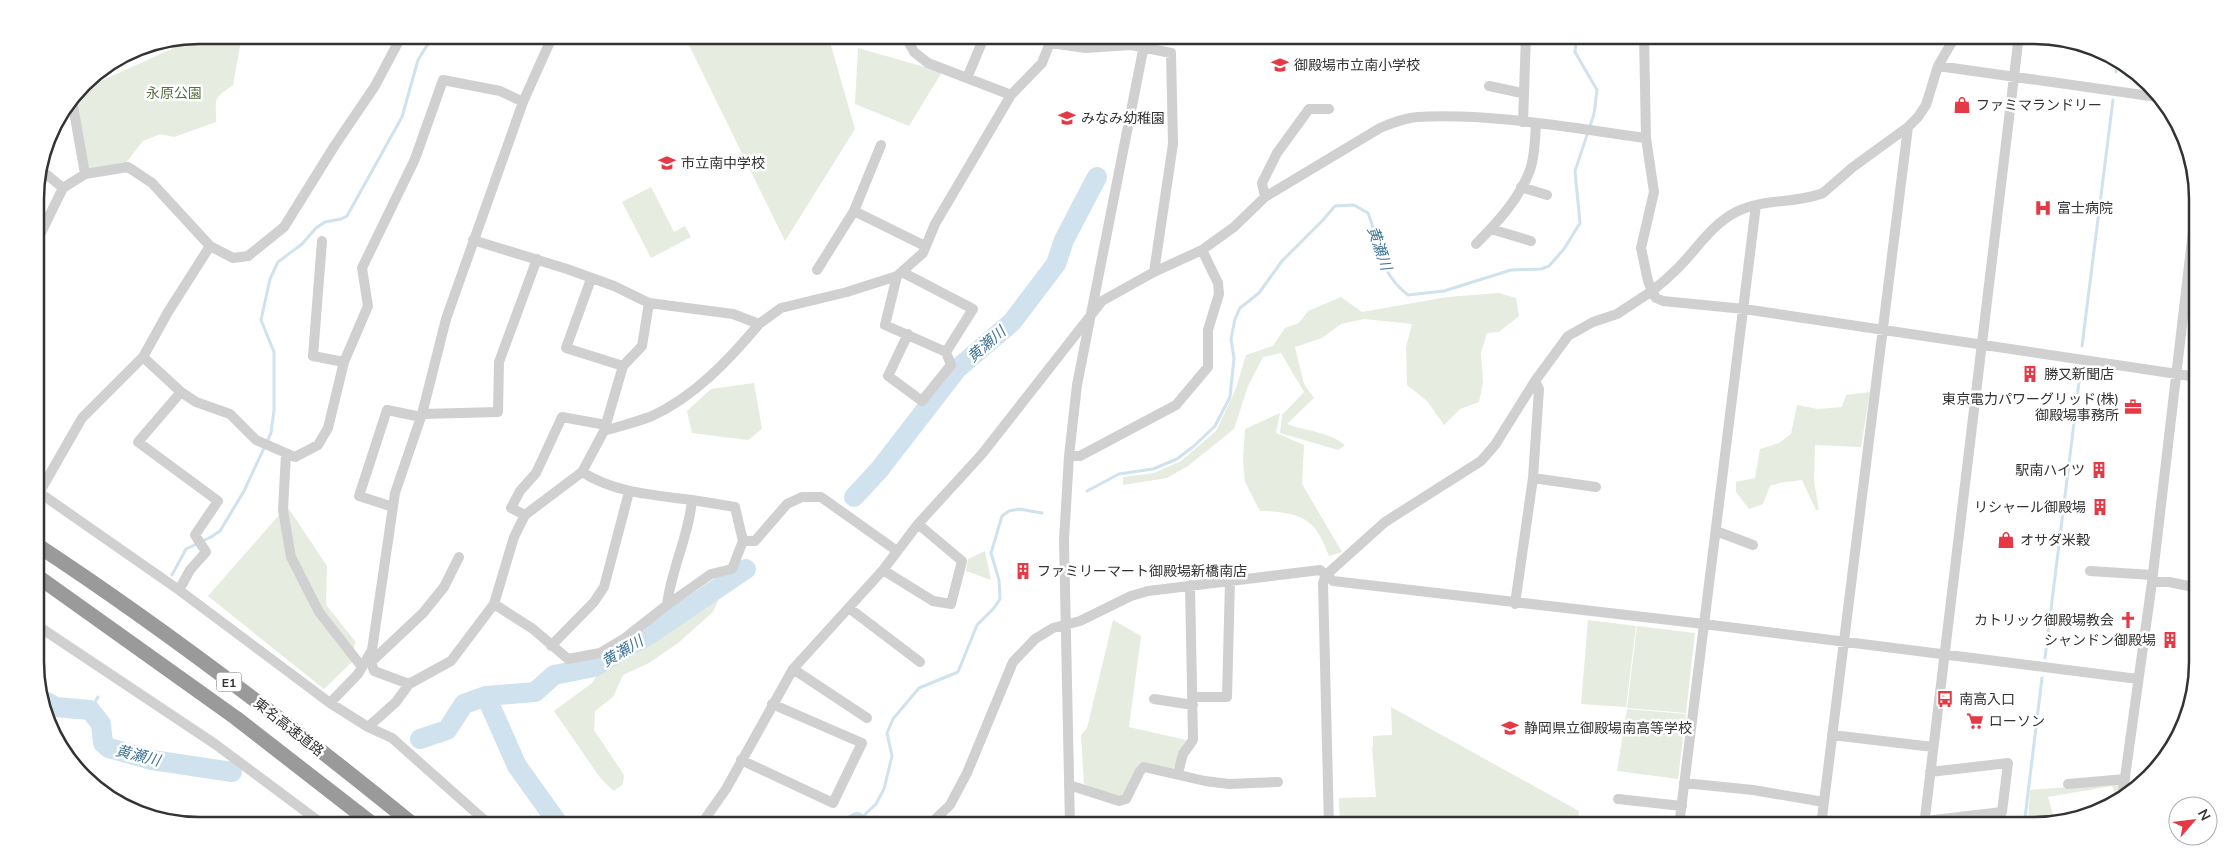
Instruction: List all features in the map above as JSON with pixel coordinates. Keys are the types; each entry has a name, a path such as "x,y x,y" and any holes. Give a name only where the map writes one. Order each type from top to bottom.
{"highway":[{"name":"東名高速道路","path":"44,550 255,701 403,817"},
{"name":"東名高速道路","path":"44,580 236,718 363,817"}],"street":[{"path":"44,227 63,188 85,174 128,167 152,183 210,246 233,258 248,256 284,227 334,145 375,86 397,44"},
{"path":"330,703 358,674 372,650 396,493 422,415 446,319 524,102 549,44"},
{"path":"910,44 914,52 928,63 1011,95"},
{"path":"968,78 981,44"},
{"path":"525,515 511,508 520,491 536,473 562,417 605,428 652,416 682,399 736,351 759,324 781,308 847,292 899,274 922,253 963,176 1011,95 1042,64 1049,44"},
{"path":"1070,44 1086,48 1131,45 1171,53 1173,144 1154,272"},
{"path":"1071,817 1069,785 1064,540 1069,456 1076,385 1144,44"},
{"path":"1523,122 1522,94 1525,44"},
{"path":"1644,44 1646,138 1654,192 1641,248 1646,274 1656,298 1663,301 1744,309 2189,375"},
{"path":"1329,817 1323,583 1326,575 1385,522 1481,461 1495,445 1536,381 1568,336 1593,322 1617,314 1652,291 1679,268 1715,226 1737,212 1756,205 1813,197 1823,193 1876,149 1908,127 1926,105 1938,66 1951,44"},
{"path":"1925,817 2018,44"},
{"path":"1938,66 2150,96"},
{"path":"143,357 181,392 196,402 230,414 256,440 295,457 318,445 328,428 344,362 368,306 362,268 415,159 442,80 500,91 524,102"},
{"path":"1489,86 1522,94"},
{"path":"73,108 85,174"},
{"path":"1265,197 1262,183 1277,153 1309,110 1329,109"},
{"path":"706,817 718,801 793,669 883,570 918,524 982,454 1102,301 1154,272 1202,250 1234,227 1265,197 1380,128 1401,120 1416,117 1491,118 1646,138"},
{"path":"1476,244 1499,221 1531,169 1536,124"},
{"path":"1823,817 1908,127"},
{"path":"817,270 854,211 881,145"},
{"path":"46,174 63,188"},
{"path":"1521,187 1547,195"},
{"path":"1680,817 1756,205"},
{"path":"854,211 925,246"},
{"path":"1490,229 1531,241"},
{"path":"473,240 537,259 614,286 649,303 733,314 759,324"},
{"path":"322,241 313,356 344,362"},
{"path":"44,482 82,418 143,357 168,312 210,246"},
{"path":"1069,456 1080,456 1176,405 1208,367 1208,330 1219,294 1218,283 1202,250"},
{"path":"393,507 359,496 387,410 422,415 498,412 499,362 537,259"},
{"path":"2123,789 2152,579 2189,265"},
{"path":"899,274 885,325 908,334 946,352 951,365 922,401 888,376 908,334"},
{"path":"899,274 974,309 946,352"},
{"path":"591,279 566,348 623,366"},
{"path":"368,727 396,702 409,684 451,661 494,604 514,537 525,515 582,472 605,428 623,366 642,346 649,303"},
{"path":"1515,604 1533,478 1539,389 1536,381"},
{"path":"179,590 190,570 206,552 195,535 218,501 138,442 181,392"},
{"path":"286,454 283,510 291,557 319,612 362,666"},
{"path":"494,604 533,629 568,659 600,653 625,638 710,574 732,569 743,541 735,507 629,492 599,483 582,472"},
{"path":"1533,478 1596,486"},
{"path":"551,646 594,602 604,587 629,492"},
{"path":"44,496 179,590 330,703 368,727 392,738 481,817"},
{"path":"743,541 755,540 787,504 802,497 821,497 897,551"},
{"path":"667,605 670,583 690,516 692,500"},
{"path":"883,570 933,601 951,604 962,561 918,524"},
{"path":"1716,531 1753,545"},
{"path":"409,684 374,671 371,662 423,613 444,587 459,557"},
{"path":"937,817 950,805 967,773 1013,662 1035,639 1053,628 1080,621 1131,596 1148,591 1320,570 1333,581 1515,604 1704,624 2138,679"},
{"path":"2090,571 2189,586"},
{"path":"1154,699 1193,701 1227,697 1230,581"},
{"path":"1178,773 1183,754 1193,740 1190,585"},
{"path":"849,608 920,662"},
{"path":"44,630 215,744 313,817"},
{"path":"793,669 867,718"},
{"path":"741,760 833,804 862,743 772,704"},
{"path":"1832,735 1933,747"},
{"path":"1930,772 2008,763 2002,812 1967,817"},
{"path":"1069,785 1119,800 1126,799 1140,771 1144,767 1178,773 1205,781 1229,784 1278,782"},
{"path":"2068,784 2125,779"},
{"path":"1684,783 1754,790 1824,802"},
{"path":"1618,799 1682,806"}],"green space":[{"name":"永原公園","path":"240,44 233,85 219,96 216,102 216,122 174,137 160,134 143,141 125,164 87,172 76,104 94,84 179,45"},
{"path":"688,44 831,44 855,129 785,241"},
{"path":"858,48 942,72 909,126 855,104"},
{"path":"651,187 674,232 685,226 691,237 651,258 622,202"},
{"path":"1499,293 1516,298 1519,316 1499,332 1487,333 1481,353 1483,383 1479,402 1460,409 1444,425 1427,401 1407,385 1406,347 1412,324 1364,319 1341,324 1322,338 1295,347 1304,384 1314,398 1287,424 1332,437 1345,445 1338,450 1280,433 1282,415 1304,392 1281,353 1263,357 1248,386 1234,429 1188,466 1167,478 1123,485 1123,477 1154,473 1181,461 1216,431 1235,391 1246,355 1273,346 1285,328 1299,323 1308,311 1341,297 1362,312 1447,297"},
{"path":"754,383 762,429 748,440 692,433 687,411 711,389"},
{"path":"1870,392 1861,447 1815,445 1814,481 1819,510 1816,510 1802,480 1770,486 1763,504 1749,509 1736,492 1736,482 1755,478 1760,449 1779,443 1791,434 1797,405 1818,409 1842,407 1846,395"},
{"path":"1280,413 1276,433 1304,445 1302,484 1342,552 1329,556 1315,528 1301,518 1280,512 1260,511 1245,482 1243,459 1245,429"},
{"path":"287,506 327,566 326,605 355,641 352,662 324,689 208,596"},
{"path":"985,551 991,580 966,571 968,559"},
{"path":"722,592 713,612 678,643 649,663 623,675 613,697 595,711 594,730 624,775 623,784 614,791 601,779 554,711 592,683 602,667"},
{"path":"1113,620 1141,636 1129,727 1186,740 1173,769 1140,771 1124,797 1115,799 1084,784 1081,735 1087,728"},
{"path":"1588,620 1636,626 1626,707 1581,704"},
{"path":"1637,626 1695,633 1686,713 1627,708"},
{"path":"1391,707 1579,811 1578,817 1340,817 1339,798 1376,797 1372,747 1373,736 1392,735"},
{"path":"1627,709 1686,714 1678,779 1617,771"},
{"path":"2121,783 2120,791 2114,794 2112,786 2048,797 2053,816 2045,817 2028,817 2030,790"}],"waterway":[{"path":"172,575 186,549 220,531 244,491 271,433 274,410 274,352 261,320 270,279 278,262 302,244 316,228 325,222 347,216 402,117 418,60 428,44"},
{"name":"黄瀬川","path":"1087,491 1119,474 1153,469 1177,459 1215,426 1230,397 1234,358 1231,339 1235,319 1240,308 1259,293 1282,261 1335,206 1354,205 1368,213 1386,268 1398,286 1408,295 1444,291 1511,270 1541,269 1549,266 1564,249 1580,223 1575,171 1594,114 1597,90 1575,52 1576,44"},
{"path":"2116,68 2116,72"},
{"path":"2082,346 2113,100"},
{"name":"黄瀬川","path":"854,497 879,470 957,369 1012,322 1056,264 1064,240 1097,177"},
{"path":"2045,658 2080,374"},
{"name":"黄瀬川","path":"862,817 876,804 884,789 892,756 887,733 893,719 919,688 958,672 977,625 1000,599 999,580 991,553 1002,516 1009,511 1019,509 1042,513"},
{"name":"黄瀬川","path":"420,739 447,730 464,704 486,696 535,692 554,675 594,667 650,634 746,569"},
{"path":"2025,817 2042,678"},
{"name":"黄瀬川","path":"486,696 517,766 554,817"},
{"path":"90,710 98,697"},
{"name":"黄瀬川","path":"50,704 56,707 90,710 101,724 103,743 109,748 152,760 232,772"}],"place":[{"name":"御殿場市立南小学校","path":"1280,65"},
{"name":"ファミマランドリー","path":"1962,105"},
{"name":"みなみ幼稚園","path":"1067,118"},
{"name":"市立南中学校","path":"667,163"},
{"name":"富士病院","path":"2043,208"},
{"name":"勝又新聞店","path":"2030,374"},
{"name":"東京電力パワーグリッド(株) 御殿場事務所","path":"2133,407"},
{"name":"駅南ハイツ","path":"2099,470"},
{"name":"リシャール御殿場","path":"2100,507"},
{"name":"オサダ米穀","path":"2006,540"},
{"name":"ファミリーマート御殿場新橋南店","path":"1023,571"},
{"name":"カトリック御殿場教会","path":"2128,620"},
{"name":"シャンドン御殿場","path":"2170,640"},
{"name":"南高入口","path":"1945,699"},
{"name":"ローソン","path":"1975,721"},
{"name":"静岡県立御殿場南高等学校","path":"1510,728"}]}
